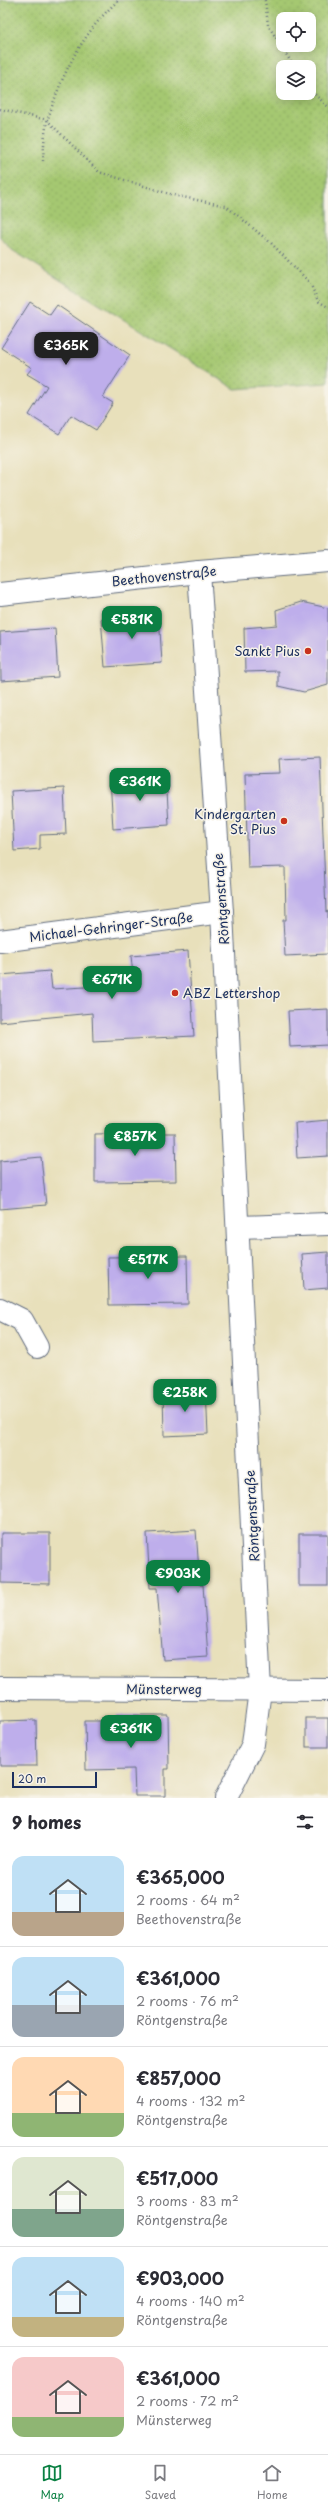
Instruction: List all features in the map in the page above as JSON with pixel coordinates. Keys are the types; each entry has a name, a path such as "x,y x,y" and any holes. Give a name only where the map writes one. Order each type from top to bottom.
{"street":[{"name":"Beethovenstraße","path":"0,594 199,572 328,561"},
{"name":"Röntgenstraße","path":"199,572 222,912 239,1227 260,1690 253,1744 226,1798"},
{"name":"Michael-Gehringer-Straße","path":"0,941 222,912"},
{"path":"239,1227 328,1224"},
{"path":"0,1308 22,1320 36,1348"},
{"name":"Münsterweg","path":"0,1688 328,1690"}],"path":[{"path":"43,161 47,120 72,60 101,16 119,0"},
{"path":"265,0 268,25 290,60"},
{"path":"316,96 328,107"},
{"path":"0,109 47,120 99,172 173,195 226,206 271,243 310,283 318,301 328,307"}],"green space":[{"path":"0,0 328,0 328,383 235,389 12,250 0,237"}],"building":[{"path":"30,302 50,315 57,305 130,355 103,397 113,403 96,430 71,415 59,434 29,415 47,386 27,374 32,368 1,348"},
{"path":"301,602 328,608 328,685 304,692 278,686 278,671 245,672 244,628 277,625 276,610"},
{"path":"159,614 162,663 105,667 101,618"},
{"path":"55,628 58,677 1,681 0,632"},
{"name":"Kindergarten St. Pius","path":"320,757 326,912 328,911 328,954 285,956 283,920 286,920 285,867 248,868 245,774 280,773 279,759"},
{"path":"166,774 169,825 113,829 110,778"},
{"path":"64,788 66,834 40,835 40,849 14,851 11,791"},
{"path":"188,951 194,1036 93,1041 92,1013 0,1022 0,975 50,971 52,989 134,984 131,956"},
{"path":"328,1009 328,1045 290,1047 288,1011"},
{"path":"328,1120 328,1156 297,1158 295,1123"},
{"path":"175,1133 176,1181 95,1182 95,1134"},
{"path":"41,1157 46,1205 0,1209 0,1161"},
{"path":"328,1252 328,1288 304,1290 302,1254"},
{"path":"187,1256 188,1304 109,1305 108,1257"},
{"path":"206,1390 208,1434 164,1436 163,1392"},
{"path":"196,1530 200,1585 203,1585 208,1657 163,1660 157,1588 150,1588 147,1533"},
{"path":"1,1533 50,1533 50,1584 1,1583"},
{"path":"299,1534 328,1534 328,1586 299,1586"},
{"path":"117,1715 168,1715 169,1769 165,1769 165,1796 135,1796 134,1769 86,1770 85,1721 117,1721"},
{"path":"306,1718 328,1718 328,1747 306,1747"},
{"path":"36,1720 37,1766 0,1766 0,1721"}],"place":[{"name":"Sankt Pius","path":"308,651"},
{"name":"Kindergarten St. Pius","path":"284,821"},
{"name":"ABZ Lettershop","path":"175,993"}]}
